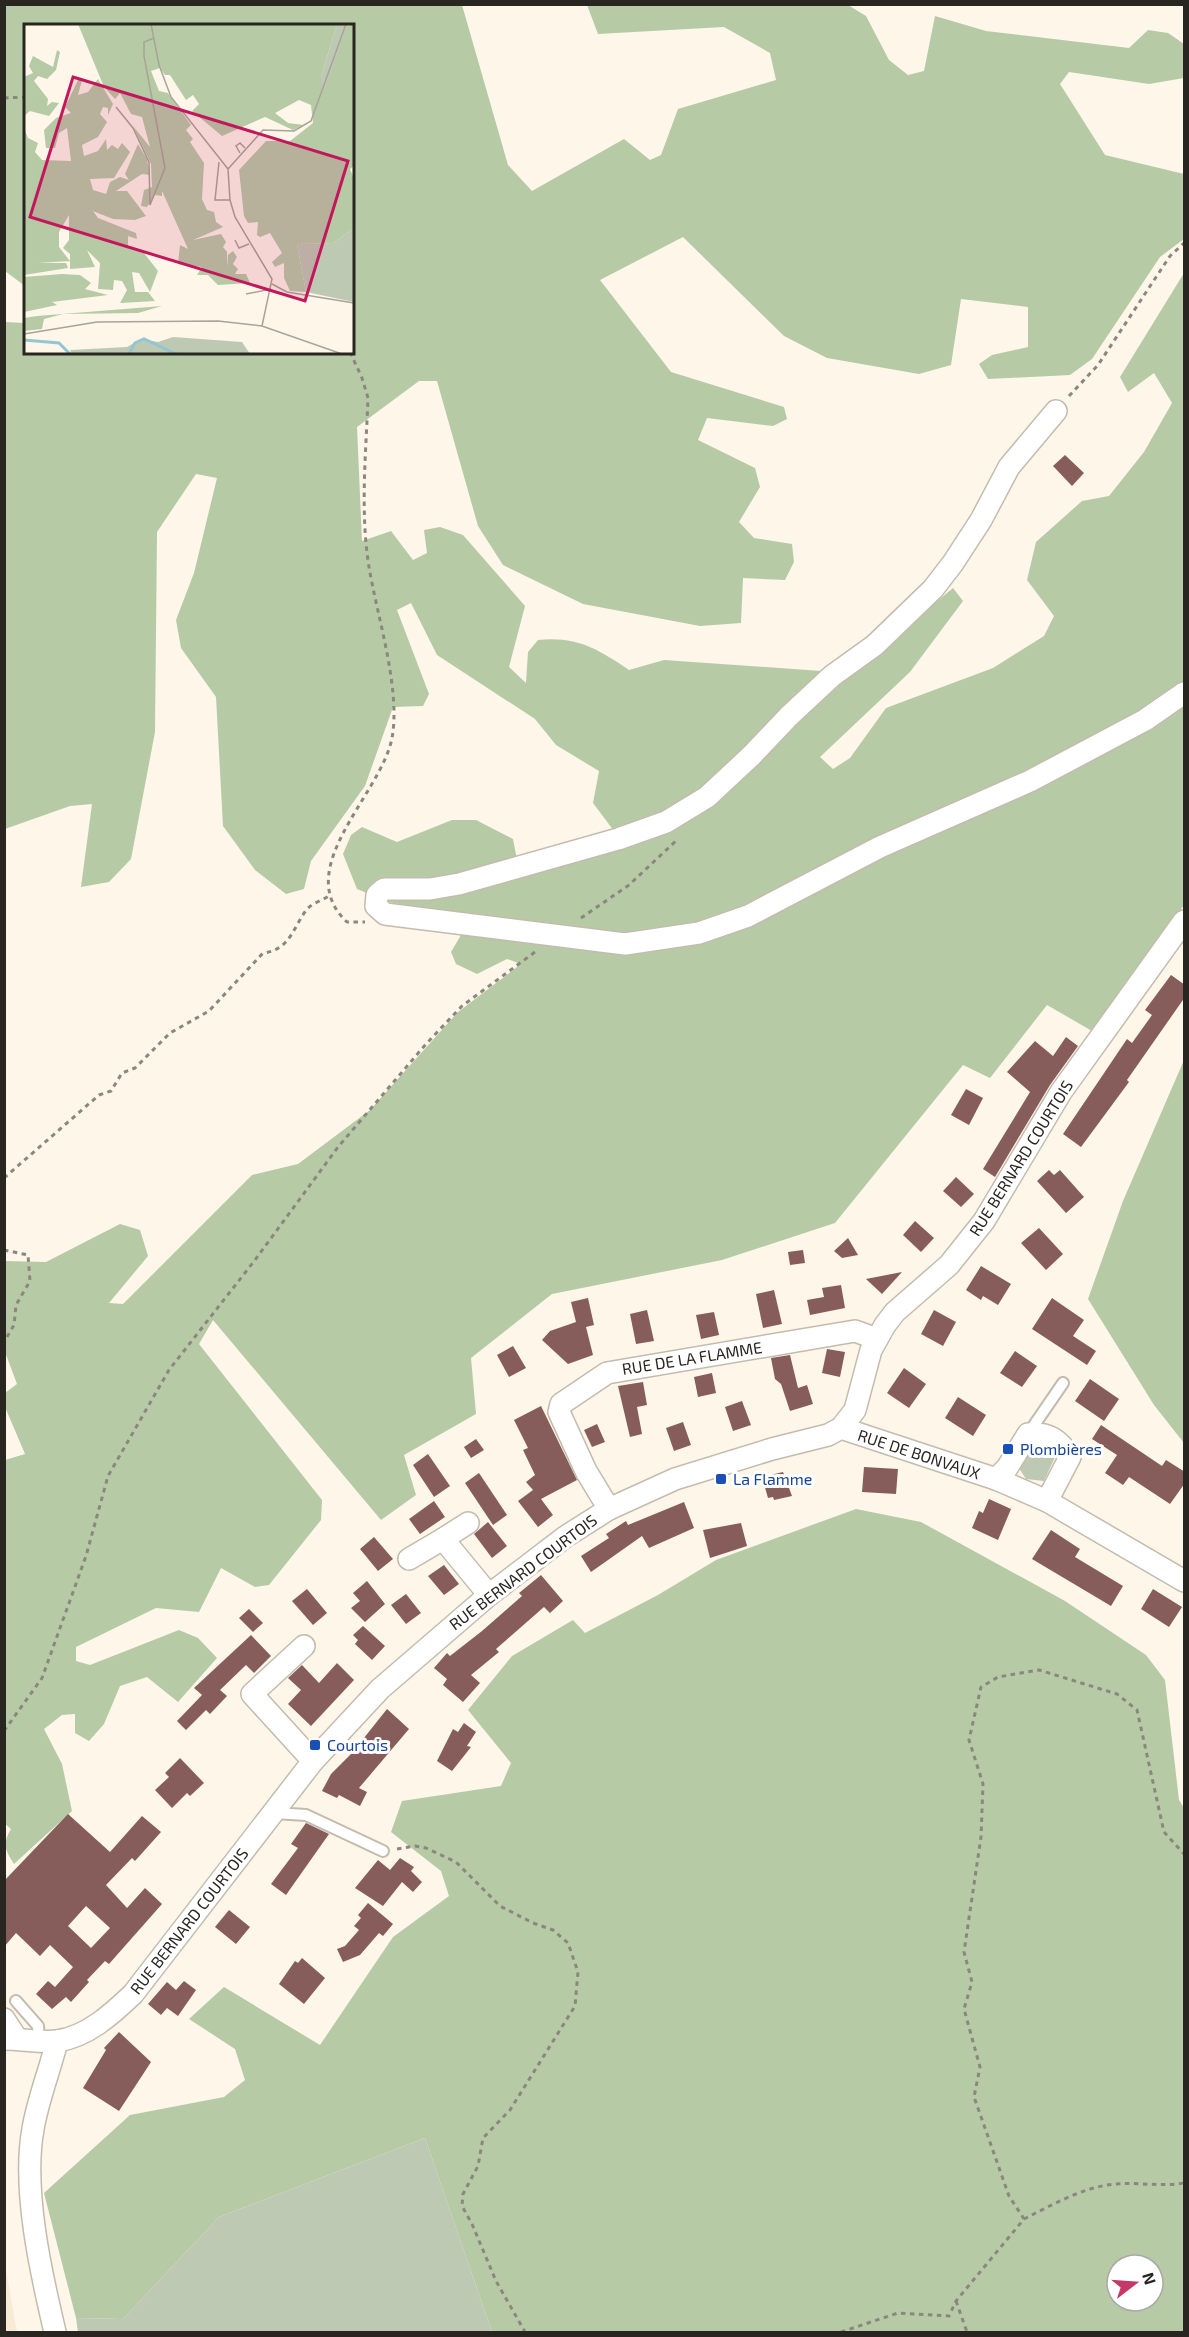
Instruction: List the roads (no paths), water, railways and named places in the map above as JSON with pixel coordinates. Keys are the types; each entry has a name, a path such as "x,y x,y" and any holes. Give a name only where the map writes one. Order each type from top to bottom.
{"street":[{"path":"1056,411 1009,467 975,529 933,589 875,645 832,676 707,797 666,822 618,839 459,884 430,889 384,889 377,896 376,906 385,914 625,944 699,933 748,916 880,847 1030,781 1145,720 1185,693"},
{"name":"RUE BERNARD COURTOIS","path":"10,2039 48,2040 96,2026 133,1994 314,1761 380,1689 489,1595 565,1537 609,1509 675,1479 772,1449 828,1435 841,1428 855,1410 871,1350 895,1312 949,1265 984,1221 1061,1092 1185,921"},
{"name":"RUE DE LA FLAMME","path":"609,1509 586,1471 559,1412 561,1404 580,1390 607,1373 649,1364 843,1333 855,1332 877,1339"},
{"name":"RUE DE BONVAUX","path":"841,1428 996,1479 1047,1501 1185,1581"},
{"path":"1028,1434 1043,1433 1062,1444 1070,1457 1047,1501"},
{"name":"RUE DE BONVAUX","path":"996,1479 1007,1468 1028,1434"},
{"path":"409,1558 468,1523"},
{"path":"443,1539 489,1595"},
{"path":"304,1646 252,1694 314,1761"},
{"path":"10,2010 10,2039"},
{"path":"48,2040 32,2130 30,2173 33,2221 56,2332"}],"lane":[{"path":"1028,1434 1063,1383"},
{"path":"274,1813 306,1815 383,1851"},
{"path":"10,2010 38,2026 48,2040"}],"place":[{"name":"Plombières","path":"1008,1449"},
{"name":"La Flamme","path":"721,1479"},
{"name":"Courtois","path":"315,1745"}]}
